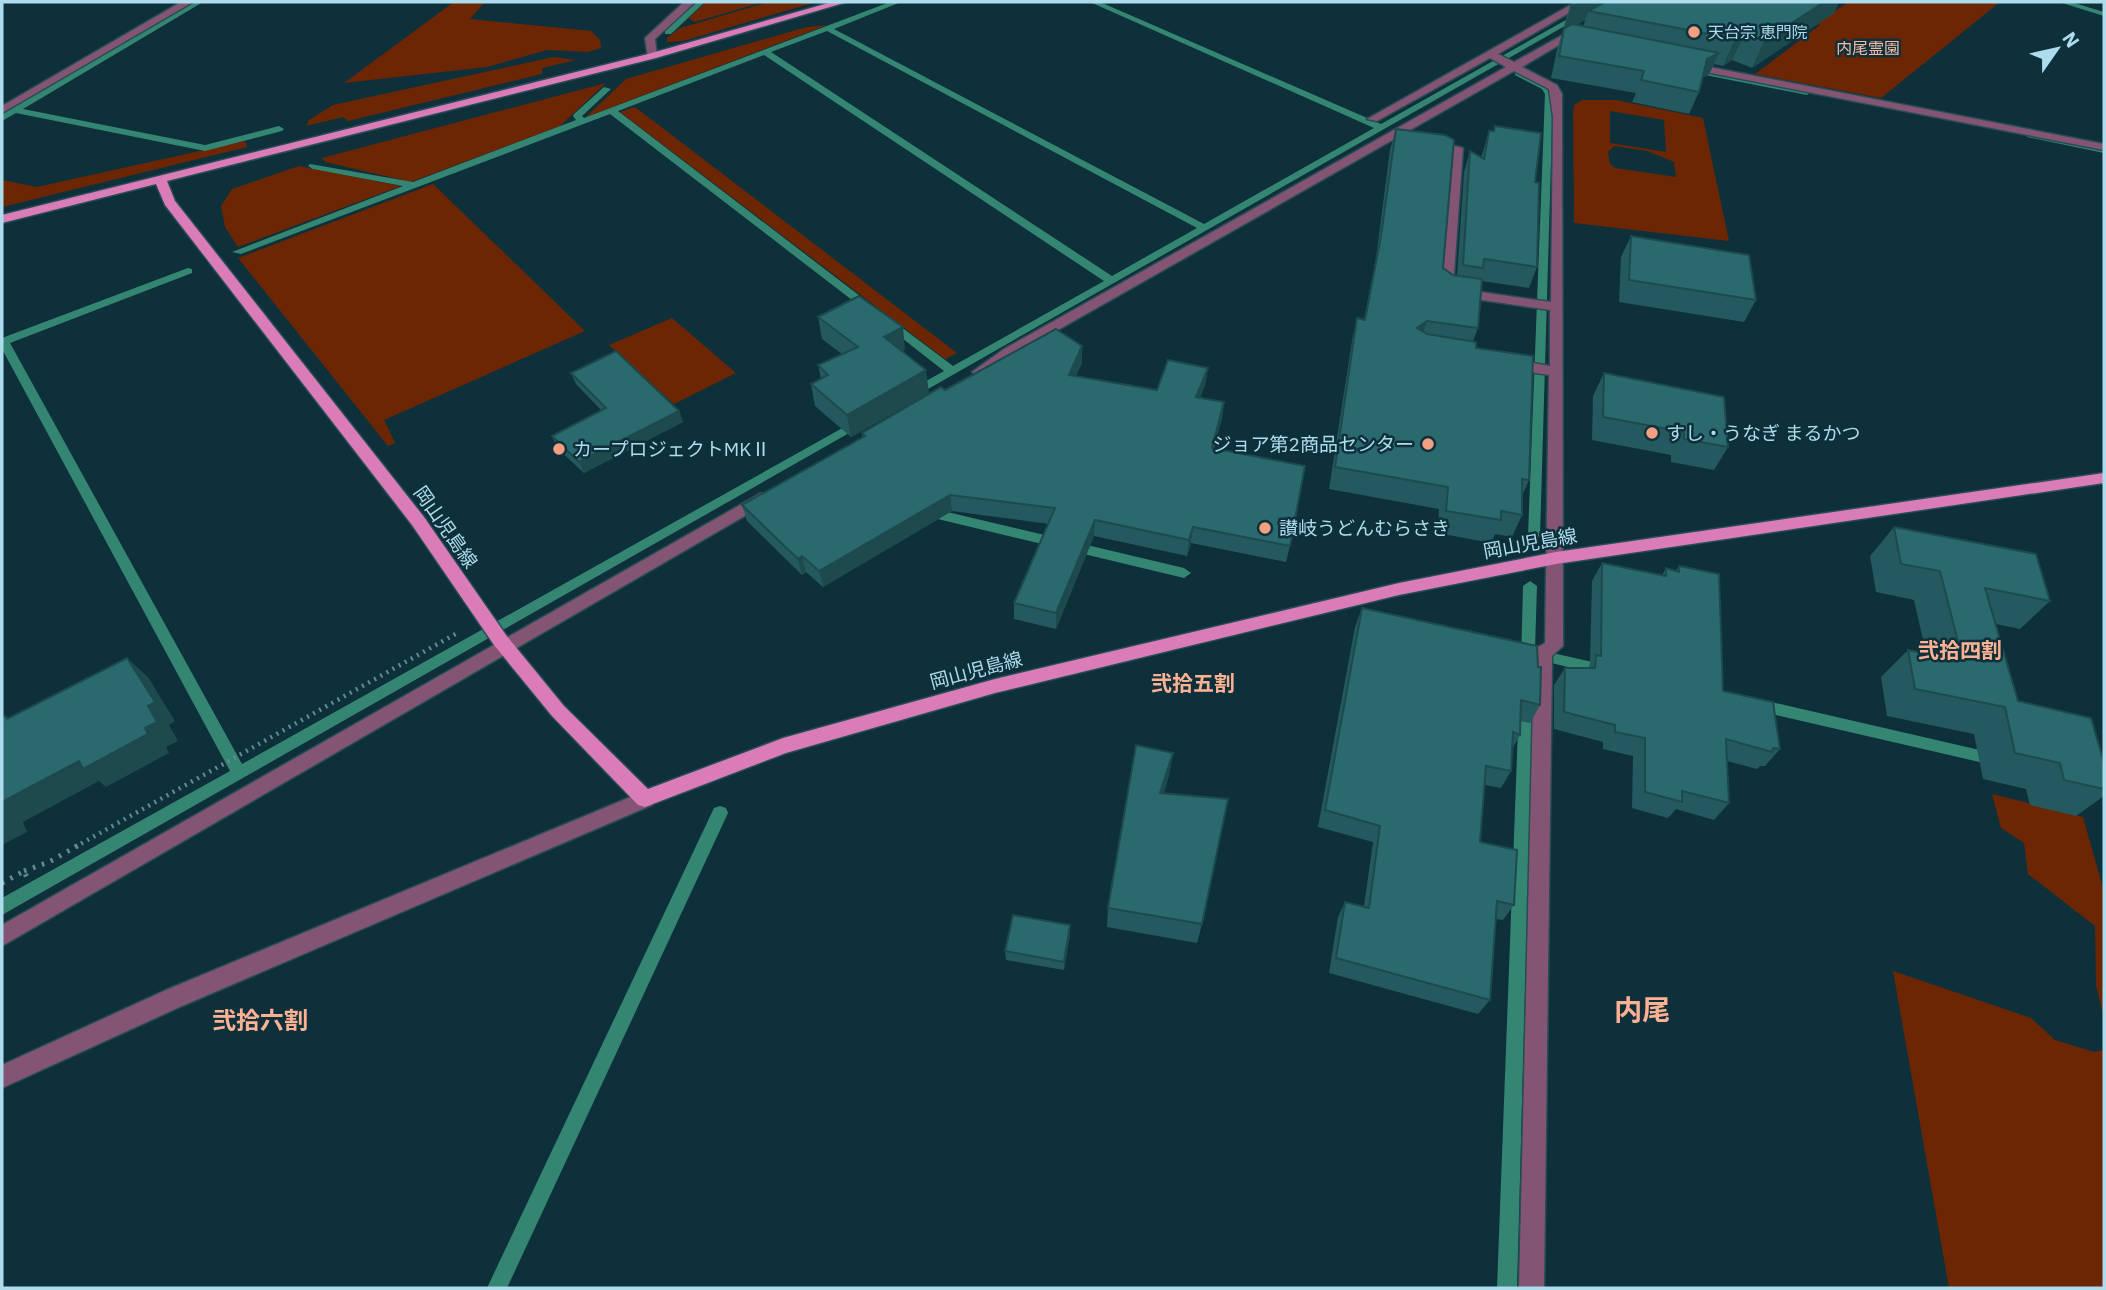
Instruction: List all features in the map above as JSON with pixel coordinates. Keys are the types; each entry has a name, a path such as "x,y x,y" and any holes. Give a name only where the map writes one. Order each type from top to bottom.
{"main road":[{"path":"2,219 652,57 842,2"},
{"name":"岡山児島線","path":"160,179 169,202 418,521 503,644 588,744 645,799 783,746 995,686 1399,589 1556,558 2104,478"}],"street":[{"path":"2,110 188,2"},
{"path":"652,57 650,37 690,2"},
{"path":"963,382 1009,352 1381,141 1581,3"},
{"path":"1373,119 1502,59 1562,40 1596,21"},
{"path":"1562,40 1576,43"},
{"path":"1502,59 1553,88 1558,94 1553,371 1556,558 1554,646 1543,657 1531,1288"},
{"path":"1676,63 2104,147"},
{"path":"1381,141 1413,140 1457,148 1446,290 1551,306"},
{"path":"1499,362 1553,371"},
{"path":"2,936 503,644 778,489"},
{"path":"2,1077 174,998 645,799"}],"path":[{"path":"2,883 48,862 485,619"},
{"path":"24,871 28,881"}],"green space":[{"path":"454,2 485,2 470,19 591,31 600,40 601,48 588,52 547,50 487,67 344,83"},
{"path":"706,2 764,2 694,22 689,18"},
{"path":"769,2 816,2 683,41 667,42 667,38 680,28"},
{"name":"内尾霊園","path":"1849,2 2000,2 1881,98 1755,74 1820,25 1815,23"},
{"path":"827,25 586,117 626,79 807,27"},
{"path":"554,57 576,60 542,68 542,74 348,121 343,117 306,126 309,120 333,105"},
{"path":"606,83 560,126 411,182 325,162 322,158"},
{"path":"1582,100 1616,100 1703,118 1729,241 1574,223 1574,105","holes":["1610,111 1664,120 1666,152 1610,143","1614,146 1647,151 1674,162 1676,177 1615,168 1610,164 1608,152"]},
{"path":"635,107 957,353 945,359 620,112"},
{"path":"245,141 247,147 2,207 2,180 37,187"},
{"path":"299,166 401,186 238,247 225,227 221,206 232,189"},
{"path":"433,184 585,331 384,420 395,443 388,446 238,258"},
{"path":"672,318 736,373 674,404 609,345"},
{"path":"1992,794 2083,817 2104,892 2104,1018 2096,985 2095,926 2028,874 2024,843 2001,828"},
{"path":"1893,971 2031,1018 2055,1040 2094,1052 2104,1050 2104,1288 1949,1288"}],"building":[{"path":"1605,2 1824,2 1764,41 1745,34 1735,39 1589,11"},
{"path":"1572,24 1719,53 1707,59 1699,92 1641,80 1644,71 1559,56 1564,29"},
{"path":"1495,126 1541,133 1535,182 1539,183 1537,267 1484,259 1483,268 1463,265 1470,151 1484,159 1489,131 1494,131"},
{"path":"1396,129 1445,135 1454,140 1443,268 1453,275 1482,279 1478,328 1427,321 1417,328 1427,334 1476,342 1476,348 1533,356 1529,480 1522,479 1522,515 1501,511 1501,520 1446,511 1448,487 1335,467 1357,318 1365,320 1381,236"},
{"path":"1631,236 1749,255 1756,300 1629,280"},
{"path":"859,296 903,327 884,337 926,370 847,415 811,384 828,375 818,365 858,347 818,317"},
{"path":"1056,329 1082,346 1069,375 1157,390 1168,360 1208,368 1196,397 1224,402 1212,448 1305,466 1290,546 1193,527 1189,540 1095,520 1056,613 1014,603 1055,508 950,495 819,571 802,556 798,559 742,505 865,436 862,433 941,387 945,390"},
{"path":"616,351 679,411 579,462 552,436 606,408 571,373"},
{"path":"1604,373 1724,397 1728,447 1684,439 1684,432 1603,417"},
{"path":"1894,527 2036,554 2050,601 1985,588 2018,701 2091,718 2104,763 2104,789 2064,780 2060,763 2015,753 2005,707 1915,689 1908,650 1963,661 1940,571 1901,564"},
{"path":"1602,563 1666,576 1666,568 1679,572 1679,566 1719,574 1723,691 1773,702 1780,749 1773,748 1772,752 1726,739 1729,803 1682,791 1682,802 1645,792 1645,738 1615,732 1615,725 1564,712 1565,668 1595,668 1596,655 1601,656"},
{"path":"1362,608 1537,646 1538,667 1541,667 1540,705 1521,700 1520,735 1513,732 1511,771 1486,766 1480,842 1517,850 1514,905 1497,901 1490,1000 1336,958 1345,902 1369,908 1380,826 1325,810"},
{"path":"127,658 155,702 148,706 157,722 145,728 148,734 83,769 79,761 2,802 2,718 5,716 7,719"},
{"path":"1136,745 1173,753 1160,793 1228,799 1202,924 1108,908"},
{"path":"1013,915 1070,925 1064,962 1005,951"}],"waterway":[{"path":"15,110 199,2"},
{"path":"668,32 701,2"},
{"path":"828,28 897,2"},
{"path":"1094,2 1381,128"},
{"path":"1381,128 1603,2"},
{"path":"2063,2 2104,14"},
{"path":"765,52 828,28"},
{"path":"828,28 1204,228"},
{"path":"582,121 765,52"},
{"path":"765,52 1112,281"},
{"path":"1693,70 1807,92"},
{"path":"1518,73 1545,87 1549,94 1534,536"},
{"path":"582,121 577,116 607,89"},
{"path":"2,118 15,110"},
{"path":"15,110 205,148 279,129"},
{"path":"612,111 869,308"},
{"path":"414,185 582,121"},
{"path":"1112,281 1381,128"},
{"path":"2030,135 2104,150"},
{"path":"313,166 414,185"},
{"path":"237,252 414,185"},
{"path":"3,342 188,271"},
{"path":"914,393 1112,281"},
{"path":"888,322 952,371"},
{"path":"3,342 238,772"},
{"path":"2,907 859,424"},
{"path":"926,512 1184,573"},
{"path":"1528,662 1530,586"},
{"path":"1536,654 1605,670"},
{"path":"1507,1288 1526,703"},
{"path":"1758,705 1997,760"},
{"path":"497,1288 720,813"}],"place":[{"name":"天台宗 恵門院","path":"1694,32"},
{"name":"すし・うなぎ まるかつ","path":"1652,433"},
{"name":"ジョア第2商品センター","path":"1428,444"},
{"name":"カープロジェクトMKⅡ","path":"559,449"},
{"name":"讃岐うどんむらさき","path":"1265,528"}],"district":[{"name":"弐拾四割","path":"1960,651"},
{"name":"弐拾五割","path":"1193,684"},
{"name":"内尾","path":"1642,1010"},
{"name":"弐拾六割","path":"260,1021"}]}
